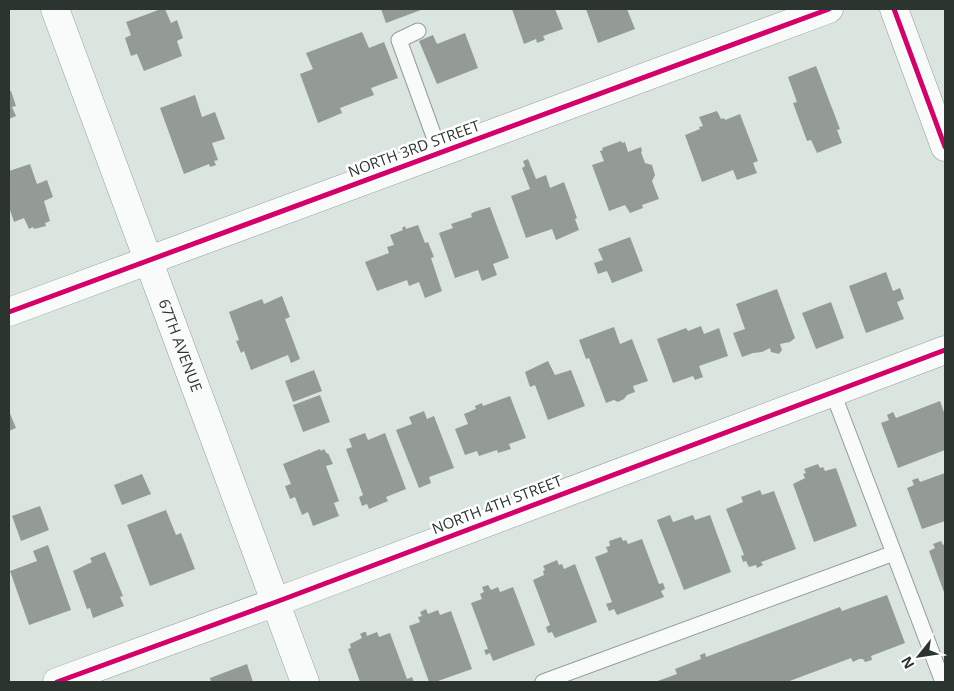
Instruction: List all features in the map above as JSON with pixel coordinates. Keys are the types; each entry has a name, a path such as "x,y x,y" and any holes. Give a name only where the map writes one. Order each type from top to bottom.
{"street":[{"name":"67TH AVENUE","path":"55,9 305,682"},
{"name":"NORTH 3RD STREET","path":"9,312 829,9"},
{"path":"894,9 945,147"},
{"name":"NORTH 4TH STREET","path":"57,682 276,602 945,350"}],"lane":[{"path":"418,31 399,40 440,153"},
{"path":"833,393 943,682"},
{"path":"542,682 894,553"}],"building":[{"path":"165,9 171,23 177,20 183,38 177,41 182,56 144,71 137,54 131,56 125,38 131,35 126,22"},
{"path":"381,9 421,9 421,10 386,23"},
{"path":"512,9 555,9 563,29 543,36 545,40 537,43 536,39 524,44"},
{"path":"586,9 627,9 635,29 598,43"},
{"path":"362,32 369,48 384,42 398,78 371,88 374,95 340,108 342,113 318,123 300,74 313,69 306,53"},
{"path":"465,33 478,68 437,84 419,41 433,35 437,44"},
{"path":"816,66 840,129 837,130 842,143 817,153 811,140 807,141 793,103 797,102 788,77"},
{"path":"9,91 11,91 16,106 12,107 16,116 9,119"},
{"path":"195,95 202,117 215,112 225,139 212,143 218,160 214,161 216,165 210,167 209,164 184,174 160,108"},
{"path":"717,111 721,119 724,118 725,120 740,114 758,161 753,163 757,173 737,180 733,170 702,182 685,135 703,126 699,117"},
{"path":"621,141 622,143 625,142 628,152 641,147 645,163 652,165 655,175 652,181 659,199 642,205 643,208 630,213 625,205 609,211 592,165 604,161 600,151 603,150 602,148"},
{"path":"528,159 536,179 546,175 550,188 564,182 577,218 575,219 579,230 556,240 552,229 526,238 511,196 530,189 522,168 525,166 523,161"},
{"path":"30,164 37,184 47,180 53,197 44,201 50,221 45,223 46,226 34,229 33,227 29,229 24,218 14,222 9,207 9,171"},
{"path":"490,207 509,258 493,264 497,275 482,281 478,270 455,278 439,233 453,228 451,224 472,217 471,214 474,212"},
{"path":"418,225 425,243 428,242 434,257 431,258 442,291 425,298 419,282 409,286 407,280 377,291 365,262 389,253 387,247 394,245 390,235 403,230 402,228 405,226 406,229"},
{"path":"630,237 643,271 612,283 607,271 598,274 594,263 603,260 598,249"},
{"path":"886,272 893,291 900,288 904,299 897,302 904,319 866,333 849,286"},
{"path":"777,289 795,338 790,342 780,344 782,350 779,354 771,352 770,348 742,357 733,333 745,329 736,304"},
{"path":"282,296 290,317 285,319 300,359 291,363 288,355 251,370 244,351 241,353 236,341 239,340 229,312 262,299 264,304"},
{"path":"831,302 844,338 816,349 802,313"},
{"path":"701,326 704,334 719,328 728,356 699,366 703,377 695,380 693,376 673,383 657,339 686,328 688,331"},
{"path":"614,327 620,344 632,339 648,381 633,386 635,392 627,395 624,399 618,402 614,400 606,403 589,358 586,359 579,340"},
{"path":"548,361 555,375 571,370 585,406 548,420 535,385 530,387 525,372"},
{"path":"314,370 322,391 293,402 285,381"},
{"path":"320,395 330,422 303,432 293,405"},
{"path":"510,396 526,438 509,444 511,449 498,453 497,450 479,456 477,451 465,455 455,429 468,424 464,414 476,409 475,406 482,403 483,406"},
{"path":"940,401 945,415 945,450 898,468 881,423 889,420 887,415 893,412 896,418"},
{"path":"9,411 16,428 9,431"},
{"path":"424,411 427,419 434,416 454,468 429,477 431,483 419,488 396,430 412,424 409,417"},
{"path":"365,433 368,440 385,433 406,489 386,497 388,501 369,509 367,504 362,506 359,497 363,495 346,449 352,447 349,439"},
{"path":"320,449 321,451 324,449 328,453 333,464 326,466 339,501 334,503 339,516 313,526 308,512 302,515 295,497 290,499 285,486 291,484 283,464"},
{"path":"818,464 825,471 836,468 857,526 814,542 793,484 805,478 803,474 806,473 804,469"},
{"path":"945,473 945,521 922,529 907,488 914,485 912,480 918,478 920,482"},
{"path":"142,474 151,494 122,505 114,485"},
{"path":"760,490 762,495 774,491 796,549 761,562 763,565 757,568 756,565 749,567 746,561 743,562 741,556 744,555 726,509 743,502 741,497"},
{"path":"40,506 49,530 21,541 12,516"},
{"path":"166,510 176,535 181,533 195,569 150,586 127,525"},
{"path":"670,515 673,522 693,515 695,520 710,515 731,572 684,590 657,520"},
{"path":"621,537 628,544 642,539 659,584 663,583 665,589 661,591 664,597 617,615 614,609 609,611 606,604 612,602 595,557 608,552 606,547 610,546 609,541"},
{"path":"941,541 943,545 945,544 945,595 929,551 935,548 933,544"},
{"path":"48,545 71,610 29,625 10,571 37,561 33,551"},
{"path":"105,552 123,596 120,597 124,606 93,618 90,608 87,609 73,571 92,562 90,558"},
{"path":"557,560 564,569 575,564 597,622 555,638 552,632 548,633 546,627 550,625 533,580 544,575 543,571 545,570 543,566"},
{"path":"488,585 491,590 498,587 500,592 513,587 535,645 493,661 490,653 486,655 484,650 488,649 471,603 482,599 480,594 484,592 482,587"},
{"path":"887,595 905,643 871,656 872,660 865,662 863,659 859,659 853,662 851,658 787,682 655,682 677,674 675,669 701,659 700,655 705,653 706,657 840,607 842,611"},
{"path":"426,609 428,614 438,610 440,615 451,611 472,669 435,682 429,682 409,626 420,622 418,617 422,616 420,612"},
{"path":"366,632 367,636 377,632 379,637 390,633 407,679 412,677 414,682 360,682 348,649 351,648 350,644 362,638 360,634"},
{"path":"247,664 253,682 211,682 210,678"}],"cycle path":[{"path":"9,312 829,9"},
{"path":"894,9 945,147"},
{"path":"57,682 276,602 945,350"}]}
